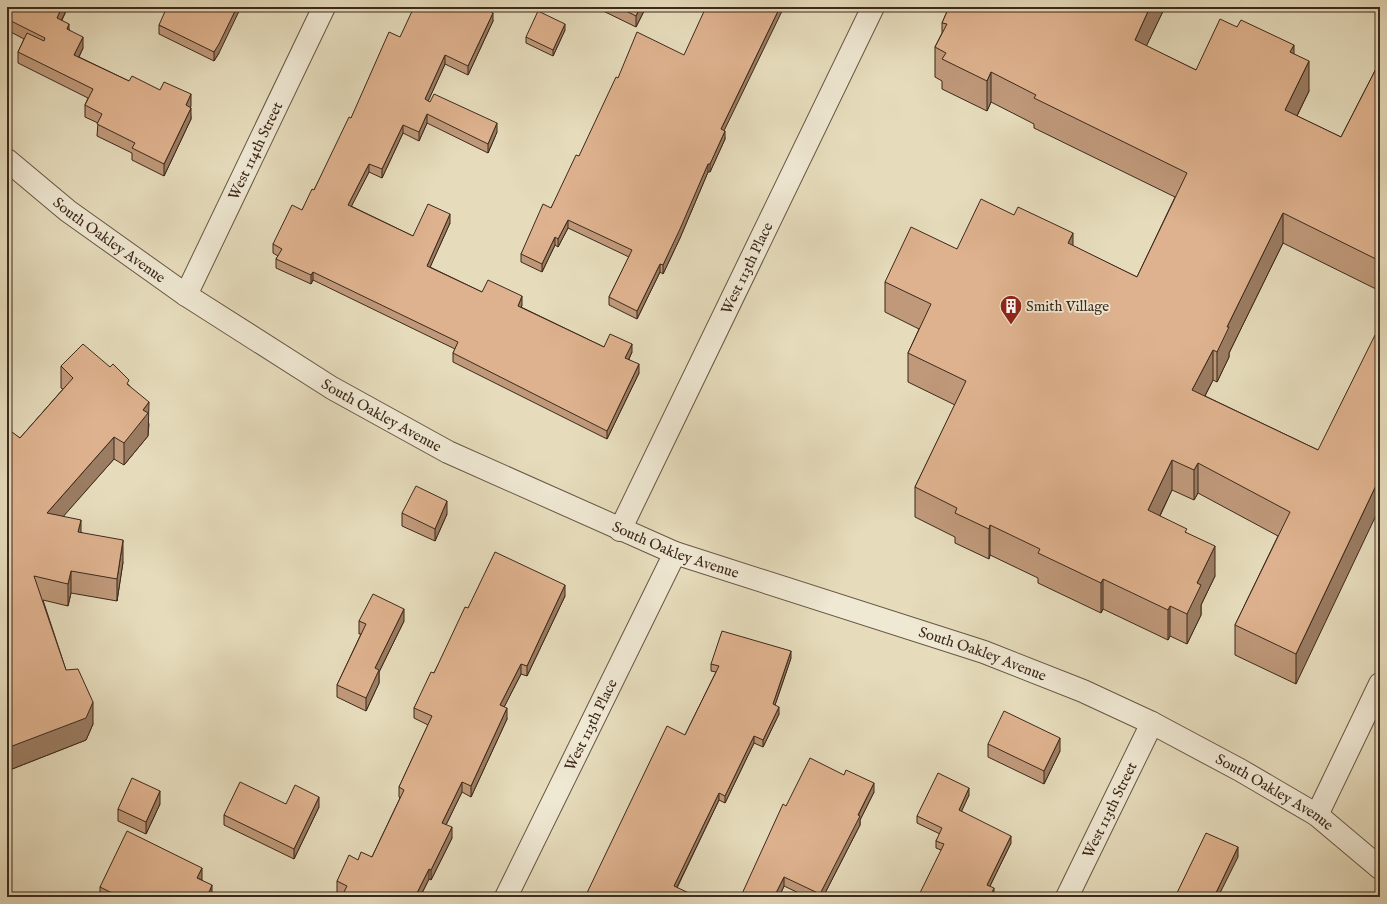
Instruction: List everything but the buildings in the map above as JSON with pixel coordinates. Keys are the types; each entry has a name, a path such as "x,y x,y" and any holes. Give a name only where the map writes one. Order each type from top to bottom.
{"street":[{"name":"West 114th Street","path":"186,295 324,7"},
{"name":"West 113th Place","path":"620,530 873,7"},
{"name":"South Oakley Avenue","path":"7,160 68,211 186,295 332,388 448,452 620,530 675,553 984,652 1083,691 1152,723 1240,770 1317,815 1380,868"},
{"name":"West 113th Place","path":"506,897 675,553"},
{"path":"1317,815 1380,684"},
{"name":"West 113th Street","path":"1067,897 1152,723"}],"place":[{"name":"Smith Village","path":"1011,326"}]}
